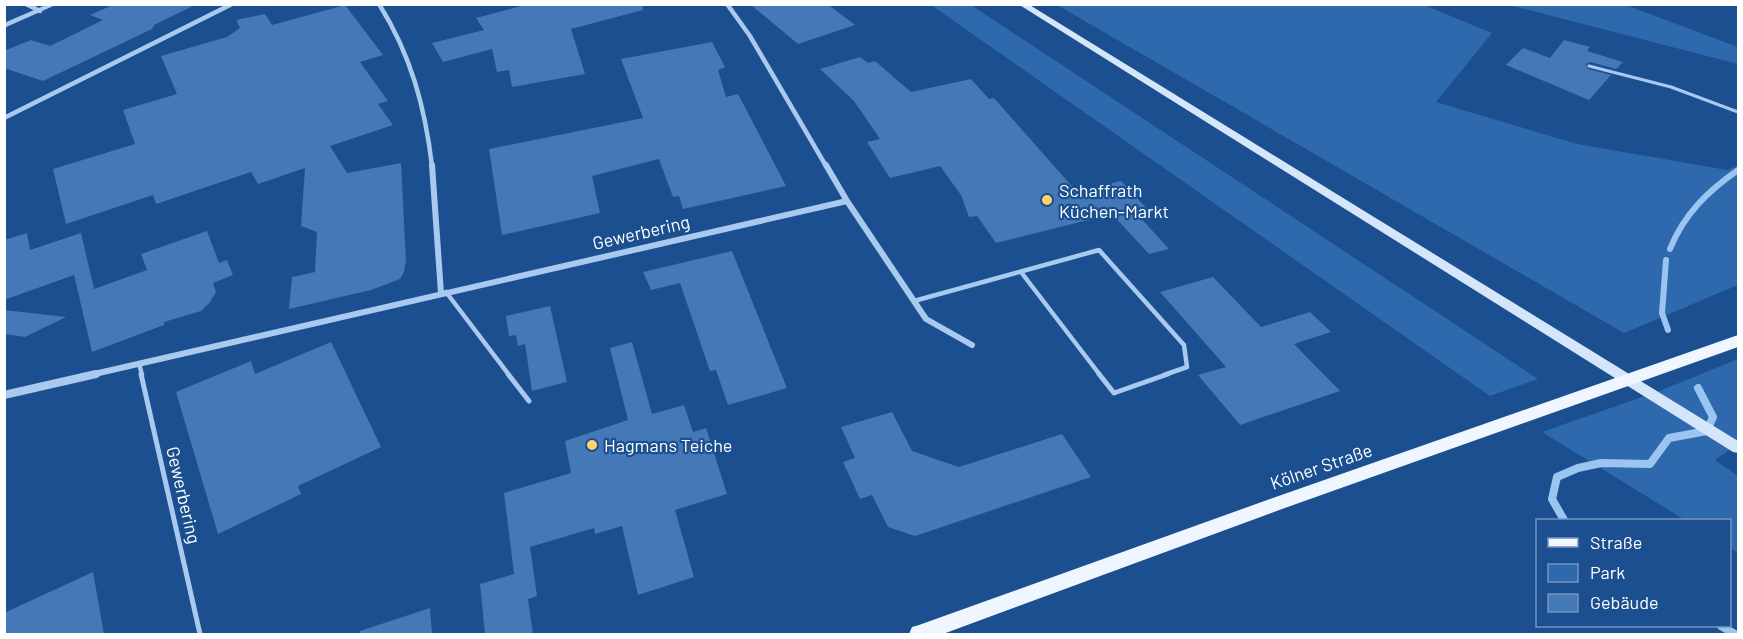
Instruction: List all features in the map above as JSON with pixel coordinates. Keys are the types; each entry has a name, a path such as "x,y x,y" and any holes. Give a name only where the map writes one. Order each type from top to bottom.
{"main road":[{"path":"1022,4 1738,448"},
{"name":"Kölner Straße","path":"919,634 1276,504 1738,341"}],"street":[{"path":"26,4 40,11"},
{"path":"4,26 55,4"},
{"path":"4,118 232,4"},
{"path":"379,4 392,22 420,87 444,292"},
{"path":"727,4 750,36 847,201 926,319 972,345"},
{"name":"Gewerbering","path":"4,395 847,201"}],"lane":[{"path":"1589,66 1671,87 1738,112"},
{"path":"914,301 1099,250 1184,345 1187,368 1114,393 1021,272"},
{"path":"444,292 529,401"},
{"name":"Gewerbering","path":"139,363 200,634"}],"green space":[{"path":"931,5 971,5 1538,379 1490,396"},
{"path":"1057,5 1424,5 1492,33 1436,102 1577,144 1727,170 1738,166 1738,285 1624,333"},
{"path":"1509,5 1626,5 1738,47 1738,64"},
{"path":"1738,359 1738,444 1715,460 1738,476 1738,553 1731,549 1731,519 1683,519 1542,432 1662,390"}],"building":[{"path":"115,4 197,4 154,25 152,29 43,81 4,68 4,51 31,40 50,46 103,20 90,15"},
{"path":"529,4 642,4 643,10 571,29 585,74 512,87 509,70 497,72 492,49 443,62 432,43 484,30 476,18"},
{"path":"750,4 827,4 855,25 798,44"},
{"path":"345,5 383,55 360,62 388,101 378,104 393,125 330,146 347,173 401,163 406,261 400,279 371,290 289,309 292,277 315,272 317,232 301,226 305,168 258,184 251,172 156,204 153,195 66,224 53,169 135,144 123,110 177,94 161,56 227,37 240,28 236,20 265,14 272,25"},
{"path":"1564,40 1590,47 1587,51 1623,62 1616,69 1590,62 1586,64 1588,69 1611,75 1589,100 1506,65 1523,48 1550,58"},
{"path":"712,42 725,67 718,70 726,97 738,94 786,186 683,209 679,196 673,197 659,159 592,176 600,213 502,235 489,149 643,118 621,59"},
{"path":"860,57 868,63 875,61 911,92 971,79 989,99 994,98 1077,192 1121,181 1151,213 1139,216 1169,249 1149,254 1112,214 996,243 977,216 969,217 961,195 940,166 890,178 867,142 880,139 854,101 820,69"},
{"path":"207,231 219,263 227,260 233,275 213,283 216,292 210,302 201,311 164,322 164,325 92,352 74,275 4,300 4,240 27,233 30,250 81,233 94,289 147,270 141,254"},
{"path":"732,251 787,388 728,405 716,370 710,371 680,283 651,290 643,272"},
{"path":"1213,277 1261,327 1310,312 1331,332 1294,344 1340,391 1240,425 1198,375 1226,367 1160,292"},
{"path":"550,306 567,382 532,391 525,344 518,346 516,335 509,336 506,316"},
{"path":"4,310 66,317 25,337 4,334"},
{"path":"331,342 381,447 298,486 301,494 218,534 176,392 251,361 255,374"},
{"path":"632,342 652,414 684,405 693,432 706,428 727,494 675,510 694,577 638,595 622,526 595,534 594,528 530,547 537,596 528,599 533,634 485,634 480,584 514,574 504,493 571,473 565,441 628,420 610,348"},
{"path":"892,412 912,451 959,467 1062,434 1091,477 915,536 888,527 872,495 860,499 843,462 855,458 841,427"},
{"path":"93,572 104,634 4,634 4,613"},
{"path":"430,608 432,634 360,634 360,631"}],"waterway":[{"path":"1670,249 1682,225 1698,204 1738,170"},
{"path":"1666,260 1662,313 1668,330"},
{"path":"1563,519 1552,499 1557,477 1578,468 1601,463 1650,464 1669,438 1707,431 1713,417 1698,388"},
{"path":"1723,627 1735,634"}],"place":[{"name":"Schaffrath Küchen-Markt","path":"1047,200"},
{"name":"Hagmans Teiche","path":"592,445"}]}
